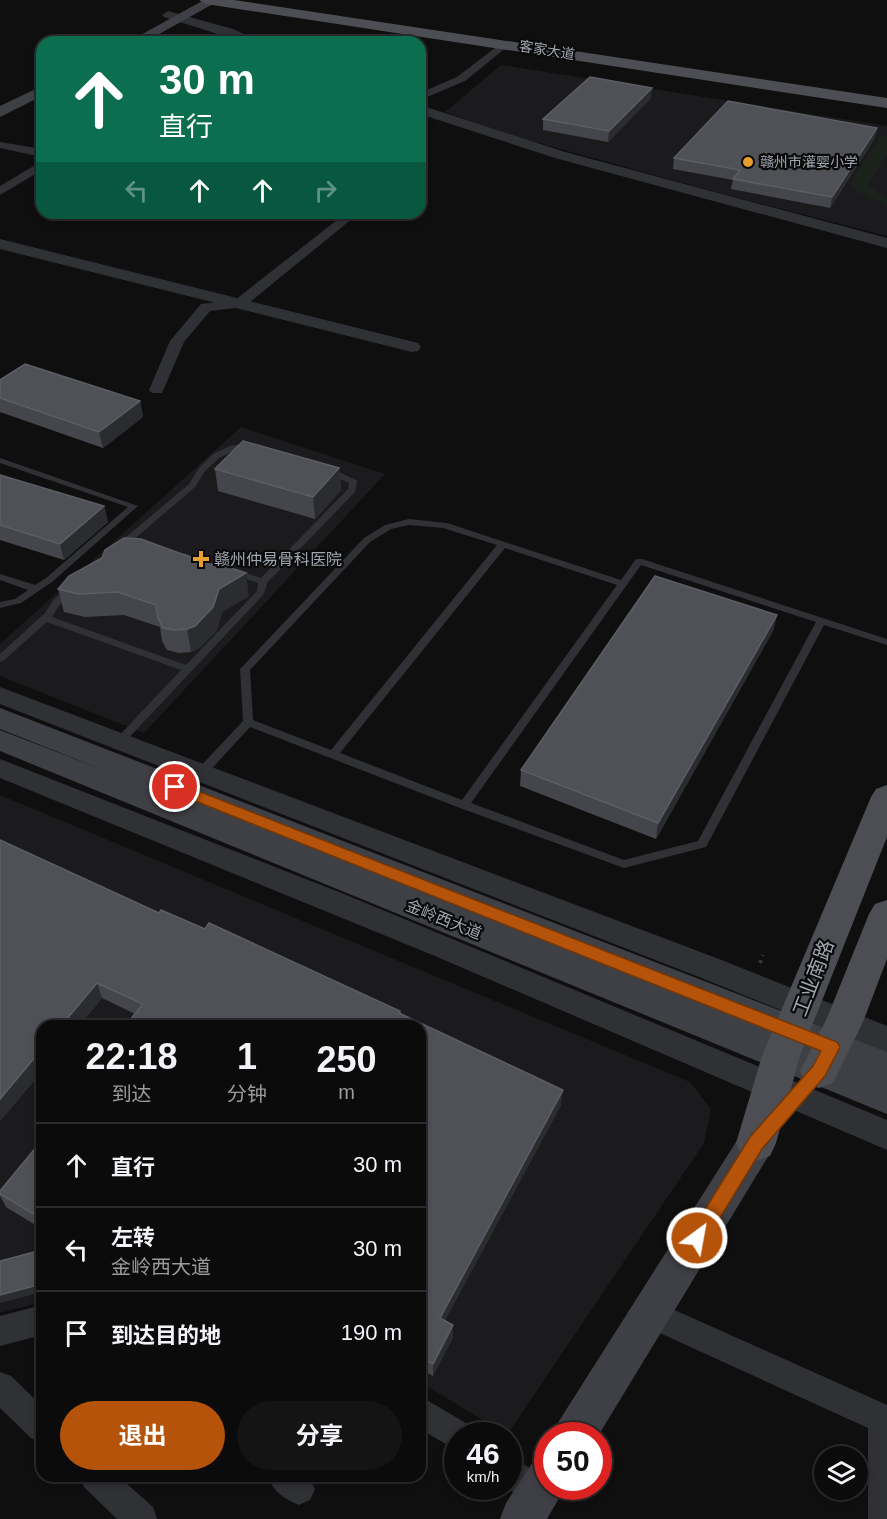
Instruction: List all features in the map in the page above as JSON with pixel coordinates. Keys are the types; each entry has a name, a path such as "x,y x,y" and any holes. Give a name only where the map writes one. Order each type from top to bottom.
{"main road":[{"path":"144,36 195,0"},
{"path":"130,36 211,0"},
{"name":"客家大道","path":"211,0 887,104"},
{"name":"客家大道","path":"286,0 887,93"},
{"path":"0,103 36,91"},
{"path":"0,112 36,92"},
{"name":"金岭西大道","path":"0,718 805,1052 887,1098"},
{"name":"金岭西大道","path":"0,740 805,1052 887,1068"},
{"name":"工业南路","path":"805,1052 813,976 887,796"},
{"name":"工业南路","path":"583,1422 756,1143 805,1052 887,914"}],"street":[{"path":"173,17 238,36"},
{"path":"426,94 461,79 504,44"},
{"path":"426,110 476,129 571,158 887,243"},
{"path":"0,145 36,152"},
{"path":"0,191 36,169"},
{"path":"157,390 177,342 206,307 239,304 346,219"},
{"path":"0,244 412,347"},
{"path":"0,695 201,772 805,1052 887,1135"},
{"path":"0,768 132,819 805,1052 887,1040"},
{"path":"650,1314 883,1419 884,1519"},
{"path":"0,1331 36,1322"},
{"path":"0,1387 36,1420"},
{"path":"426,1415 444,1427"},
{"path":"101,1482 141,1519"}],"lane":[{"path":"114,552 192,485 197,476 222,452 236,446 256,449"},
{"path":"0,460 134,506 36,589 18,601 0,605"},
{"path":"119,741 261,592 263,582 352,490 353,482 320,468"},
{"path":"201,772 248,722 245,669 367,540 388,527 409,522 444,525 623,584"},
{"path":"131,538 142,541"},
{"path":"333,754 503,544"},
{"path":"175,552 263,582"},
{"path":"464,805 639,561 887,642"},
{"path":"0,577 36,589"},
{"path":"0,659 46,618 57,601 81,580"},
{"path":"46,618 188,669"},
{"path":"248,722 624,864 702,844 821,621"}],"shaded area":[{"name":"赣州市灌婴小学","path":"501,65 887,126 887,236 716,192 503,133 445,112"},
{"path":"881,135 887,136 887,153 868,185 887,197 887,205 860,193 851,183"},
{"name":"赣州仲易骨科医院","path":"241,427 385,474 144,733 0,676 0,644"},
{"path":"0,795 690,1082 711,1109 704,1143 516,1422 486,1422 426,1386 426,1020 36,1020 36,1304 0,1313"}],"building":[{"path":"590,77 652,88 609,131 543,119"},
{"path":"728,101 877,128 832,197 733,179 740,170 674,158"},
{"path":"25,364 140,401 99,432 0,398 0,380"},
{"path":"243,441 339,468 313,497 215,469"},
{"path":"0,475 104,506 60,544 0,525"},
{"path":"124,538 141,539 209,564 222,565 246,573 219,589 213,607 195,626 187,629 163,628 158,618 156,605 118,592 79,594 58,589 69,576 102,558 105,550"},
{"path":"655,576 777,615 658,823 521,770"},
{"path":"0,840 159,913 161,910 205,929 209,923 400,1011 399,1013 414,1020 130,1020 143,1004 97,983 66,1020 36,1020 36,1056 0,1099"},
{"path":"426,1026 563,1090 440,1318 453,1325 433,1364 426,1360"},
{"path":"36,1147 36,1215 0,1194 0,1191"},
{"path":"36,1252 36,1286 0,1295 0,1261"}],"place":[{"name":"赣州市灌婴小学","path":"748,162"},
{"name":"赣州仲易骨科医院","path":"201,559"}],"route":[{"path":"175,787 831,1047 819,1071 756,1143 697,1238"}]}
